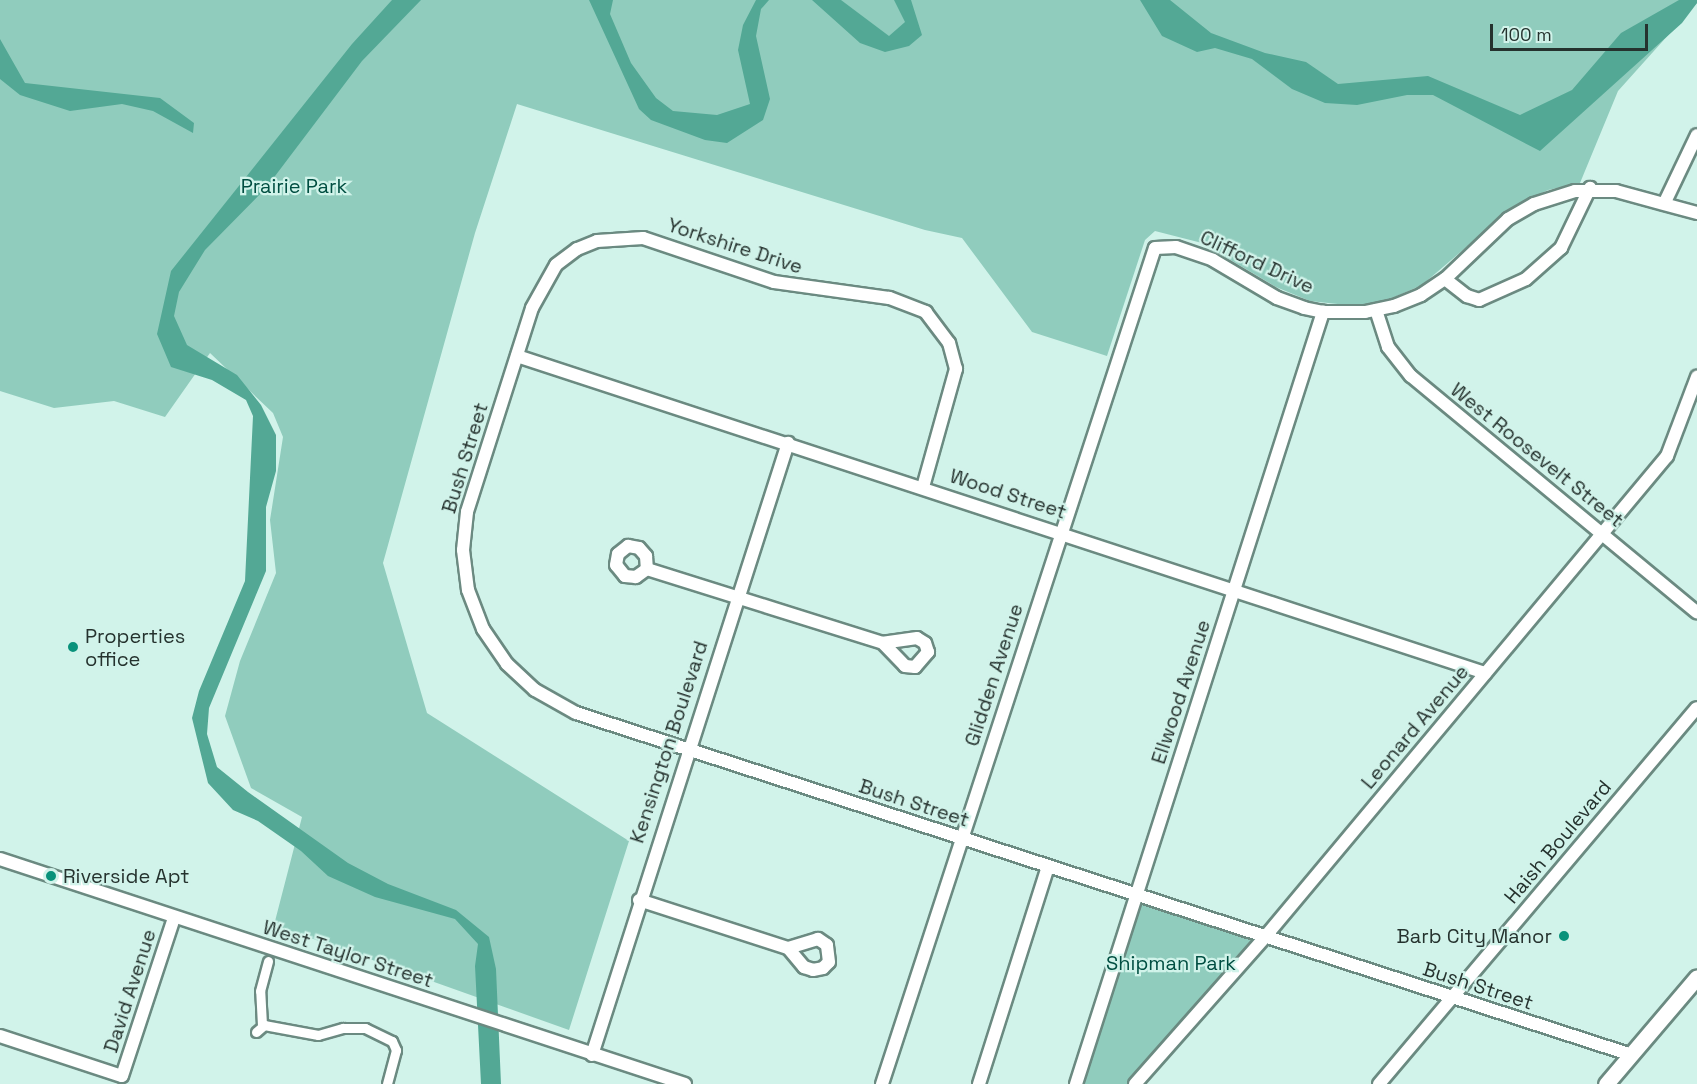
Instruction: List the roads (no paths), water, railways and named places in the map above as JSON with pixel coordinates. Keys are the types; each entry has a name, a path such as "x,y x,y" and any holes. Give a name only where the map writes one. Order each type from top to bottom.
{"street":[{"path":"1665,202 1697,135"},
{"path":"1445,279 1467,296 1479,300 1526,279 1561,248 1590,188 1665,202 1697,213"},
{"name":"Clifford Drive","path":"1142,279 1155,248 1176,247 1243,275 1277,298 1323,312 1376,310 1408,301 1445,279 1508,219 1534,204 1590,188"},
{"name":"Yorkshire Drive","path":"517,356 538,294 553,269 577,249 605,239 643,238 774,282 907,302 926,312 939,326 950,343 956,369 923,487"},
{"name":"Glidden Avenue","path":"882,1084 1142,279"},
{"name":"West Roosevelt Street","path":"1376,310 1388,347 1404,370 1697,613"},
{"name":"Ellwood Avenue","path":"1076,1084 1323,312"},
{"name":"Wood Street","path":"517,356 1060,531 1485,673"},
{"name":"Bush Street","path":"517,356 465,520 465,571 476,615 507,664 544,696 576,712 961,840 1265,936 1451,999 1632,1055"},
{"name":"Leonard Avenue","path":"1135,1084 1265,936 1667,456 1697,377"},
{"name":"Kensington Boulevard","path":"592,1055 639,900 788,442"},
{"path":"647,568 883,643"},
{"name":"Haish Boulevard","path":"1379,1084 1697,708"},
{"name":"West Taylor Street","path":"0,859 685,1084"},
{"path":"979,1084 1048,867"},
{"path":"639,900 788,948"},
{"name":"David Avenue","path":"0,1036 122,1076 174,918"},
{"path":"268,961 260,991 259,1029 318,1035 353,1027 375,1032 392,1041 396,1050 387,1084"},
{"path":"1606,1084 1697,977"}],"place":[{"name":"Properties office","path":"73,647"},
{"name":"Riverside Apt","path":"51,876"},
{"name":"Barb City Manor","path":"1564,936"}],"park label":[{"name":"Prairie Park","path":"294,186"},
{"name":"Shipman Park","path":"1171,963"}]}
